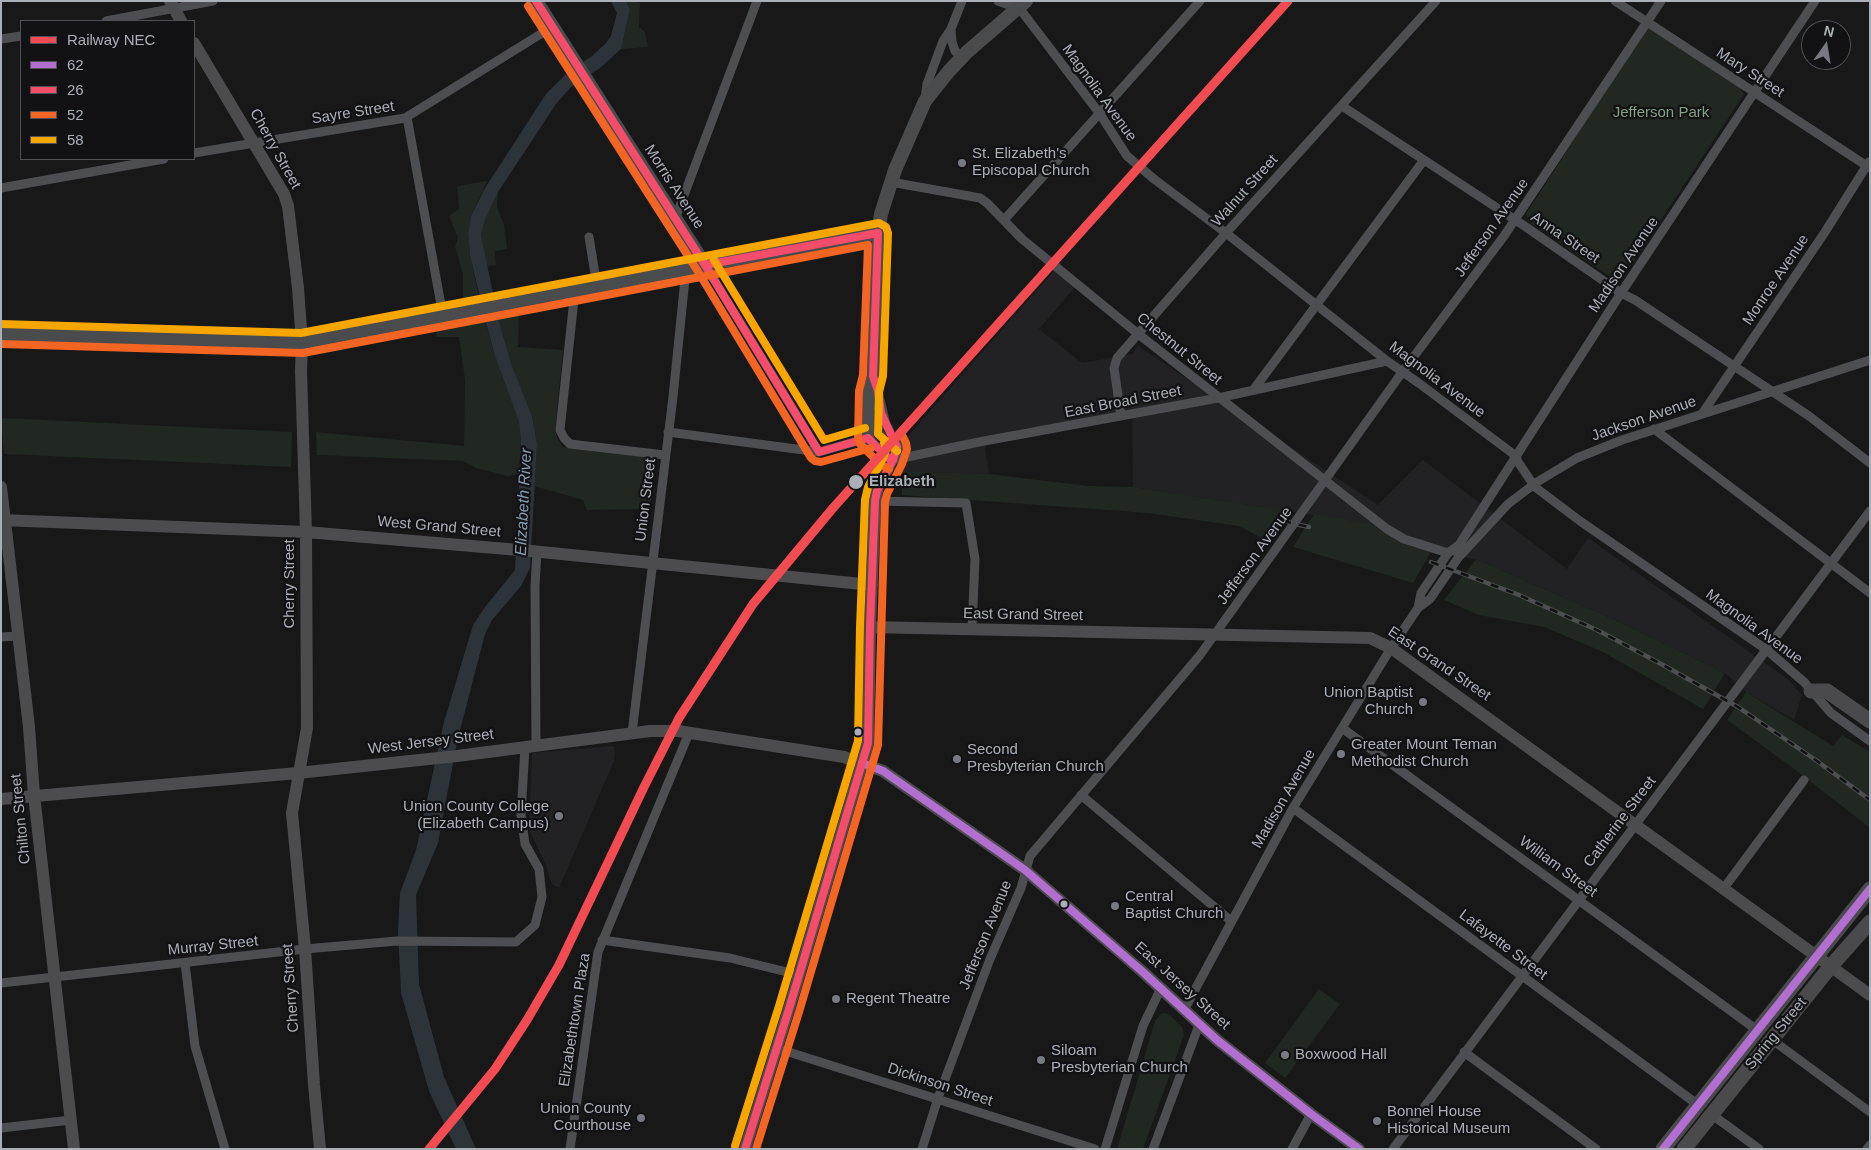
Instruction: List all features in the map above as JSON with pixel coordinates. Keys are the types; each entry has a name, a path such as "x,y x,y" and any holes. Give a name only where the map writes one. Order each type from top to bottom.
{"highway":[{"path":"1811,691 1827,691 1870,721"},
{"name":"Spring Street","path":"1663,1149 1870,889"},
{"name":"Spring Street","path":"1684,1149 1831,966 1870,922"}],"main road":[{"name":"Morris Avenue","path":"536,1 705,266"},
{"path":"1,334 302,343 878,233 881,214 900,155 925,101 962,57 1022,5"}],"street":[{"path":"110,20 171,4 213,1"},
{"path":"675,220 757,1"},
{"path":"925,101 927,84 943,41 952,29 962,1"},
{"path":"998,1 1022,5"},
{"path":"1004,220 1200,1"},
{"name":"Walnut Street","path":"1121,416 1114,363 1137,333 1436,1"},
{"name":"Mary Street","path":"1615,1 1869,165"},
{"name":"Jefferson Avenue","path":"922,1149 938,1098 990,959 1021,888 1030,856 1189,668 1214,635 1403,371 1516,220 1661,1"},
{"name":"Madison Avenue","path":"1418,608 1420,593 1448,552 1459,545 1621,293 1815,1"},
{"path":"171,4 180,20"},
{"name":"Magnolia Avenue","path":"1022,5 1020,9 1100,114 1127,156 1157,182 1226,233 1387,360 1516,456 1533,484 1580,521 1767,650 1799,677 1836,717 1870,741"},
{"name":"Sayre Street","path":"195,153 407,117 552,27"},
{"path":"952,29 952,42 955,51 962,57"},
{"path":"1,39 20,36"},
{"name":"Cherry Street","path":"195,45 277,180 288,206 298,288 302,343 301,371 306,532 307,728 292,813 305,949 320,1149"},
{"name":"Anna Street","path":"1342,106 1809,416 1870,463"},
{"path":"407,117 443,316"},
{"path":"1,188 158,160"},
{"path":"1254,389 1424,160"},
{"name":"Monroe Avenue","path":"1702,414 1869,165"},
{"name":"Chestnut Street","path":"891,182 980,198 1022,239 1137,333 1387,529 1404,538 1448,552"},
{"path":"668,432 819,452 868,439 869,391 873,376 878,233"},
{"path":"589,237 597,286"},
{"name":"Morris Avenue","path":"705,266 819,452"},
{"name":"Union Street","path":"632,733 673,397 686,269"},
{"path":"576,290 560,430 564,438 570,444 665,455"},
{"name":"East Broad Street","path":"889,463 980,442 1218,398 1387,360"},
{"name":"Jackson Avenue","path":"1458,558 1508,504 1533,484 1577,458 1654,429 1870,360"},
{"path":"873,376 884,422"},
{"path":"1654,429 1870,594"},
{"path":"889,463 897,447"},
{"name":"Chilton Street","path":"1,487 29,727 34,795 74,1149"},
{"path":"745,1149 868,743 870,627 876,496 966,503 975,559 972,630"},
{"name":"Catherine Street","path":"1393,1149 1767,650 1829,563 1870,511"},
{"name":"West Grand Street","path":"4,520 306,532 515,550 872,585"},
{"name":"Madison Avenue","path":"1184,1010 1292,808 1391,648 1418,608 1430,600 1458,558 1459,545"},
{"path":"531,746 535,586 534,552"},
{"name":"East Grand Street","path":"870,627 1370,638 1391,648 1870,995"},
{"path":"1,637 18,636"},
{"name":"William Street","path":"1342,728 1757,1030"},
{"name":"West Jersey Street","path":"1,798 298,773 434,759 632,733 678,731 844,757 862,763"},
{"name":"Elizabethtown Plaza","path":"570,1149 597,962 602,940 689,733"},
{"name":"Murray Street","path":"1,983 305,949 397,941 516,942 535,925 542,897 539,869 525,844 520,815 531,746"},
{"name":"East Jersey Street","path":"862,763 883,771 1025,870 1161,988 1199,1025 1311,1114 1359,1149"},
{"path":"1724,888 1804,780"},
{"path":"1081,795 1231,921"},
{"name":"Lafayette Street","path":"1292,808 1697,1104"},
{"path":"602,940 730,958 799,975"},
{"path":"185,962 195,1046 226,1149"},
{"path":"1105,1149 1143,1026 1161,988"},
{"path":"1153,1149 1199,1025"},
{"path":"1771,1040 1870,1112"},
{"name":"Dickinson Street","path":"776,1048 1095,1149"},
{"path":"1464,1052 1596,1149"},
{"path":"1292,1149 1311,1114"},
{"path":"1711,1114 1758,1149"},
{"path":"1,1128 71,1120"},
{"path":"1867,1149 1870,1144"}],"shaded area":[{"path":"1054,271 1075,287 1039,329 1082,363 1132,354 1138,346 1378,505 1423,460 1567,569 1588,538 1789,680 1802,695 1794,720 1746,692 1725,673 1613,619 1476,559 1431,552 1401,542 1377,525 1133,487 1132,414 984,442 989,474 891,471 892,454"},
{"name":"Union County College (Elizabeth Campus)","path":"614,746 614,761 559,888 552,884 546,865 529,829 532,753"}],"green space":[{"path":"626,1 640,3 639,27 645,32 648,47 621,49 630,10"},
{"name":"Jefferson Park","path":"1649,28 1740,88 1744,94 1622,279 1618,282 1529,222 1526,214 1645,30"},
{"path":"487,181 471,216 468,234 470,255 479,297 463,301 463,274 455,247 458,238 449,216 459,209 457,186"},
{"path":"498,192 497,207 504,225 507,249 495,251 496,265 487,266 481,235 485,220"},
{"path":"519,313 518,347 563,350 555,431 558,440 563,447 652,458 651,509 587,510 583,500 534,486 537,444 532,416 511,363 498,318"},
{"path":"485,321 495,356 519,422 521,442 519,474 508,476 476,468 463,461 317,455 316,432 464,446 465,380 459,337 436,337 437,329"},
{"path":"1,418 292,432 291,467 4,454"},
{"path":"902,471 989,474 1089,486 1133,487 1289,511 1264,543 1258,536 1239,526 1148,513 902,495"},
{"path":"1314,514 1377,525 1401,542 1431,552 1413,583 1293,547"},
{"path":"1476,559 1613,619 1725,673 1703,709 1603,652 1544,627 1479,615 1444,600"},
{"path":"1746,692 1833,746 1842,735 1870,752 1870,828 1727,720"},
{"path":"1319,989 1340,1004 1285,1078 1265,1063"},
{"path":"1161,1014 1170,1015 1182,1027 1184,1035 1143,1149 1117,1149 1155,1021"}],"water":[{"name":"Elizabeth River","path":"611,1 626,1 630,10 621,49 600,68 571,87 556,104 498,192 485,220 481,235 498,318 511,363 532,416 537,444 530,568 521,586 492,620 485,634 457,742 438,843 416,895 419,984 444,1077 476,1149 456,1149 429,1091 401,993 398,930 400,893 416,850 444,722 473,625 515,570 521,442 519,422 495,356 470,255 468,234 471,216 485,188 546,94 568,72 592,56 611,36 617,13"}],"tunnel":[{"path":"884,423 897,447"},
{"path":"869,440 888,458"},
{"path":"877,491 887,470"}],"railway":[{"path":"1283,521 1309,527"},
{"path":"1431,562 1519,595 1599,631 1663,665 1738,707 1870,800"}],"rail line":[{"name":"NEC","path":"429,1149 495,1069 527,1020 559,965 679,718 753,604 833,508 1288,1"}],"transit line":[{"name":"26","path":"536,1 705,265 819,452 868,438 888,458 893,460"},
{"name":"52","path":"528,6 697,270 811,458 821,462 871,448"},
{"name":"58","path":"1,324 301,333 879,223 886,227 888,233 883,376 879,392 878,434 897,451"},
{"name":"26","path":"705,265 878,233 873,376 878,391 881,413 897,447 893,460 877,491 875,501 868,743 789,1009 745,1149"},
{"name":"52","path":"1,344 303,353 868,245 863,375 859,391 858,439 860,444 881,465 889,469"},
{"name":"58","path":"714,260 824,440 865,428"},
{"name":"52","path":"756,1149 799,1012 878,745 885,502 907,449 902,435"},
{"name":"58","path":"735,1146 858,741 865,500 868,487 884,456 886,448 884,443"},
{"name":"62","path":"862,763 883,771 1025,870 1144,973 1217,1040 1359,1149"},
{"name":"62","path":"1663,1149 1870,889"}],"place":[{"name":"St. Elizabeth's Episcopal Church","path":"962,163"},
{"name":"Elizabeth","path":"856,482"},
{"name":"Union Baptist Church","path":"1423,702"},
{"name":"Greater Mount Teman Methodist Church","path":"1341,754"},
{"name":"Second Presbyterian Church","path":"957,759"},
{"name":"Union County College (Elizabeth Campus)","path":"559,816"},
{"name":"Central Baptist Church","path":"1115,906"},
{"name":"Regent Theatre","path":"836,999"},
{"name":"Boxwood Hall","path":"1285,1055"},
{"name":"Siloam Presbyterian Church","path":"1041,1060"},
{"name":"Union County Courthouse","path":"641,1118"},
{"name":"Bonnel House Historical Museum","path":"1377,1121"}]}
